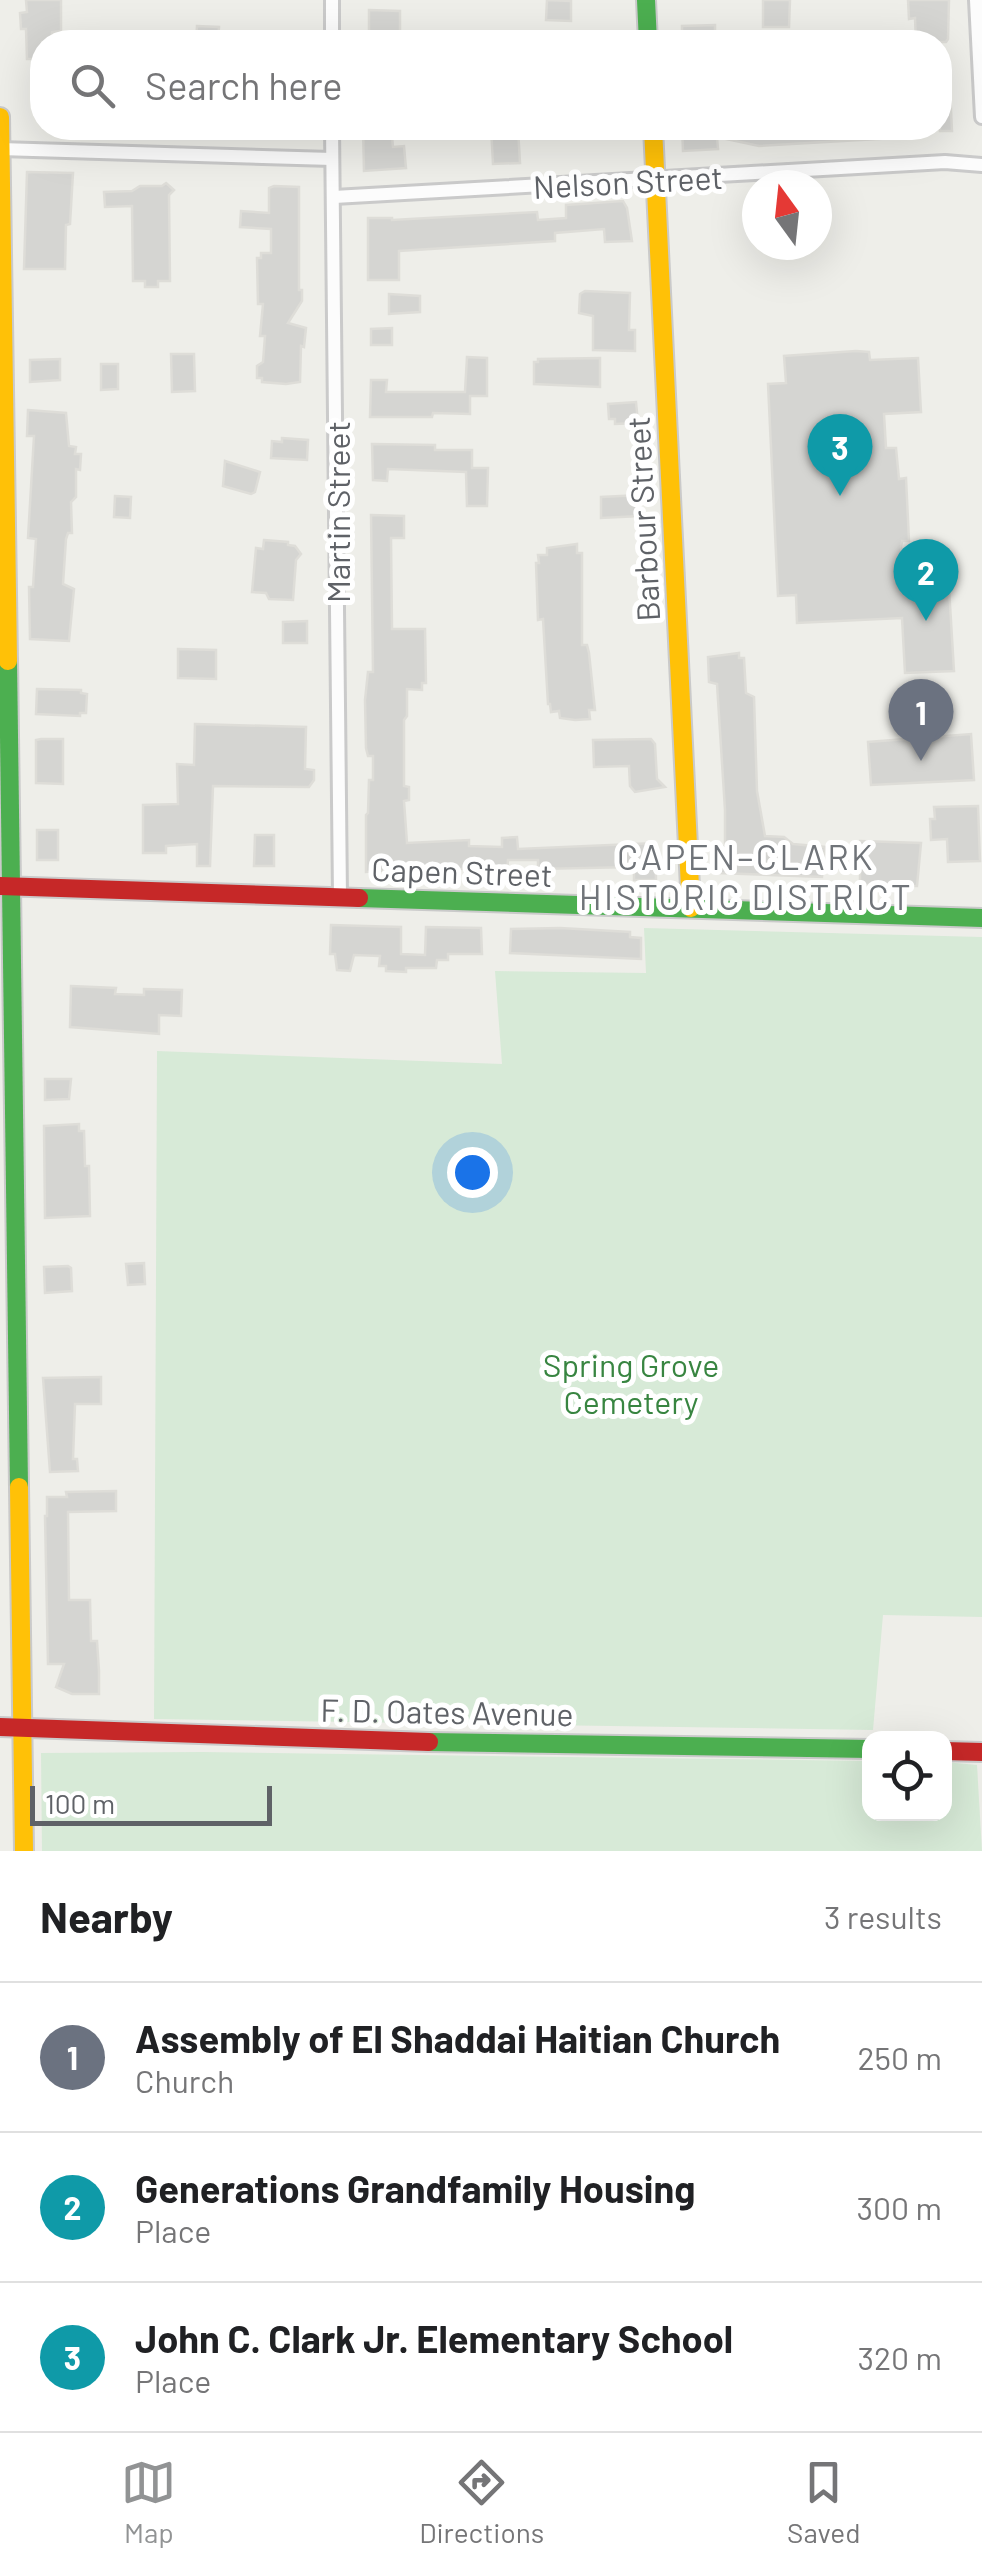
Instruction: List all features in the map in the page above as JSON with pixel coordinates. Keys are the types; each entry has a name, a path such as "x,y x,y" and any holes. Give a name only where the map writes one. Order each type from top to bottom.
{"street":[{"path":"332,0 332,30"},
{"path":"646,0 647,30"},
{"path":"976,0 982,117"},
{"path":"0,117 5,886 24,1851"},
{"name":"Martin Street","path":"332,140 340,897"},
{"name":"Barbour Street","path":"653,140 691,908"},
{"path":"0,149 332,159"},
{"name":"Nelson Street","path":"334,197 945,162 982,164"},
{"name":"Capen Street","path":"5,886 982,918"},
{"name":"F. D. Oates Avenue","path":"0,1727 426,1742 862,1749"},
{"path":"952,1751 982,1752"}],"green space":[{"name":"Spring Grove Cemetery","path":"644,928 982,937 982,1617 883,1615 873,1730 154,1719 157,1051 502,1064 495,971 646,973"},
{"path":"41,1753 862,1761 862,1821 952,1821 952,1763 977,1765 982,1851 42,1851"}],"building":[{"path":"26,0 61,0 61,30 30,30 30,59 26,29 21,29 20,13 27,12"},
{"path":"547,0 571,1 571,21 546,20"},
{"path":"763,0 790,0 789,27 763,27"},
{"path":"908,0 949,0 948,30 916,30 915,18 909,19"},
{"path":"369,10 400,11 400,30 369,30"},
{"path":"715,25 715,30 682,30 682,26"},
{"path":"197,26 219,27 219,30 197,30"},
{"path":"363,140 392,140 393,147 404,146 406,168 364,171"},
{"path":"492,140 519,140 520,163 493,164"},
{"path":"683,140 717,140 718,149 683,151"},
{"path":"731,140 860,140 759,146"},
{"path":"27,172 73,173 65,269 24,269"},
{"path":"166,183 174,190 169,195 170,281 158,281 158,287 145,287 145,281 133,281 132,206 105,207 104,192 132,191 140,186"},
{"path":"299,187 302,301 288,323 306,328 300,382 286,384 257,378 265,336 260,336 263,304 258,304 257,258 261,258 261,253 271,253 271,229 240,227 241,211 269,213 269,188"},
{"path":"623,201 632,241 605,242 604,229 555,233 555,241 399,251 399,280 368,280 368,218 537,212 538,220 566,218 566,205"},
{"path":"630,293 629,330 635,330 635,351 593,350 593,316 579,313 580,294"},
{"path":"389,294 420,296 420,312 389,314"},
{"path":"392,328 392,345 371,345 371,329"},
{"path":"869,352 870,360 918,358 921,412 884,414 886,448 896,448 899,479 906,478 909,541 902,541 903,573 948,571 954,671 905,673 902,618 797,623 796,595 778,596 768,384 786,383 784,356"},
{"path":"171,354 194,354 195,391 172,392"},
{"path":"467,357 487,358 487,396 470,396 470,414 370,417 371,380 387,380 386,392 465,392"},
{"path":"600,358 600,387 534,384 534,362 538,359"},
{"path":"60,359 60,380 30,382 30,360"},
{"path":"101,364 118,364 118,389 101,390"},
{"path":"636,402 638,423 615,424 615,419 609,419 608,404"},
{"path":"28,410 66,413 69,446 76,447 75,454 81,454 80,470 76,469 76,497 71,502 72,533 66,539 63,584 74,589 69,641 30,639 29,587 33,587 36,539 28,538 34,436 27,436"},
{"path":"282,438 308,440 307,460 271,458 272,441 282,442"},
{"path":"372,444 472,450 472,468 488,468 487,506 467,506 466,472 388,469 387,481 373,480"},
{"path":"225,461 260,472 255,492 223,486"},
{"path":"640,495 640,516 601,518 601,497"},
{"path":"115,496 131,497 130,518 114,517"},
{"path":"371,515 404,516 404,538 391,538 392,629 425,629 426,683 422,683 422,690 407,689 404,720 404,786 409,787 409,800 404,801 407,843 469,840 469,846 502,847 502,838 517,837 518,849 655,843 656,880 634,880 634,867 538,869 538,860 508,860 507,872 450,868 449,872 366,872 366,815 369,780 373,780 373,756 368,756 366,748 365,700 368,672 373,672"},
{"path":"264,540 288,542 301,554 296,560 293,600 269,599 266,593 252,592 256,548 263,549"},
{"path":"577,544 577,553 582,553 582,645 587,645 589,653 595,710 589,710 590,719 575,720 560,718 559,711 551,712 548,704 536,563 538,555 547,555 547,548"},
{"path":"307,621 307,643 283,643 283,622"},
{"path":"178,649 216,650 216,679 178,678"},
{"path":"739,653 739,658 744,658 746,693 754,697 757,791 765,836 825,847 822,877 719,873 717,848 725,846 725,810 717,684 709,682 708,657"},
{"path":"37,689 81,690 87,694 86,713 36,714"},
{"path":"195,724 306,727 305,769 314,770 309,787 213,786 210,866 197,866 197,844 166,846 166,853 143,853 143,805 178,804 177,764 194,765"},
{"path":"971,734 974,780 871,785 868,742"},
{"path":"63,739 63,784 36,783 36,740"},
{"path":"651,739 655,744 657,779 665,787 635,792 630,786 629,766 594,767 593,740"},
{"path":"978,806 980,861 948,862 947,839 931,840 934,807"},
{"path":"37,830 58,830 58,860 37,860"},
{"path":"255,835 274,835 274,866 254,866"},
{"path":"860,841 921,843 917,886 860,885"},
{"path":"331,925 401,927 401,954 425,955 426,927 481,928 482,954 448,954 448,960 437,960 436,968 406,968 406,972 386,971 386,966 379,966 380,956 354,955 350,971 337,970 335,954 330,954"},
{"path":"511,929 630,932 630,937 641,938 641,959 510,953"},
{"path":"71,986 116,988 115,994 144,995 144,989 182,990 181,1016 159,1015 159,1034 70,1027"},
{"path":"45,1079 71,1079 69,1099 45,1100"},
{"path":"79,1124 79,1131 84,1131 85,1166 89,1166 90,1216 45,1218 44,1126"},
{"path":"144,1263 145,1284 128,1285 126,1264"},
{"path":"68,1266 72,1291 45,1293 44,1267"},
{"path":"101,1377 101,1404 75,1404 73,1459 77,1459 78,1471 50,1472 43,1378"},
{"path":"116,1491 116,1511 68,1512 69,1600 90,1600 91,1641 97,1641 99,1671 99,1694 72,1694 56,1687 64,1664 48,1664 47,1497 67,1497 66,1492"}],"traffic: fast":[{"path":"646,0 647,30"},
{"path":"8,661 19,1487"},
{"path":"359,898 982,918"},
{"path":"429,1742 862,1749"}],"traffic: slow":[{"path":"0,117 8,661"},
{"path":"654,140 691,908"},
{"path":"19,1487 24,1851"}],"traffic: jam":[{"path":"0,886 359,898"},
{"path":"0,1727 429,1742"},
{"path":"952,1751 982,1752"}],"place":[{"name":"John C. Clark Jr. Elementary School","path":"840,496"},
{"name":"Generations Grandfamily Housing","path":"926,621"},
{"name":"Assembly of El Shaddai Haitian Church","path":"921,761"}],"district":[{"name":"CAPEN–CLARK HISTORIC DISTRICT","path":"746,876"}]}
